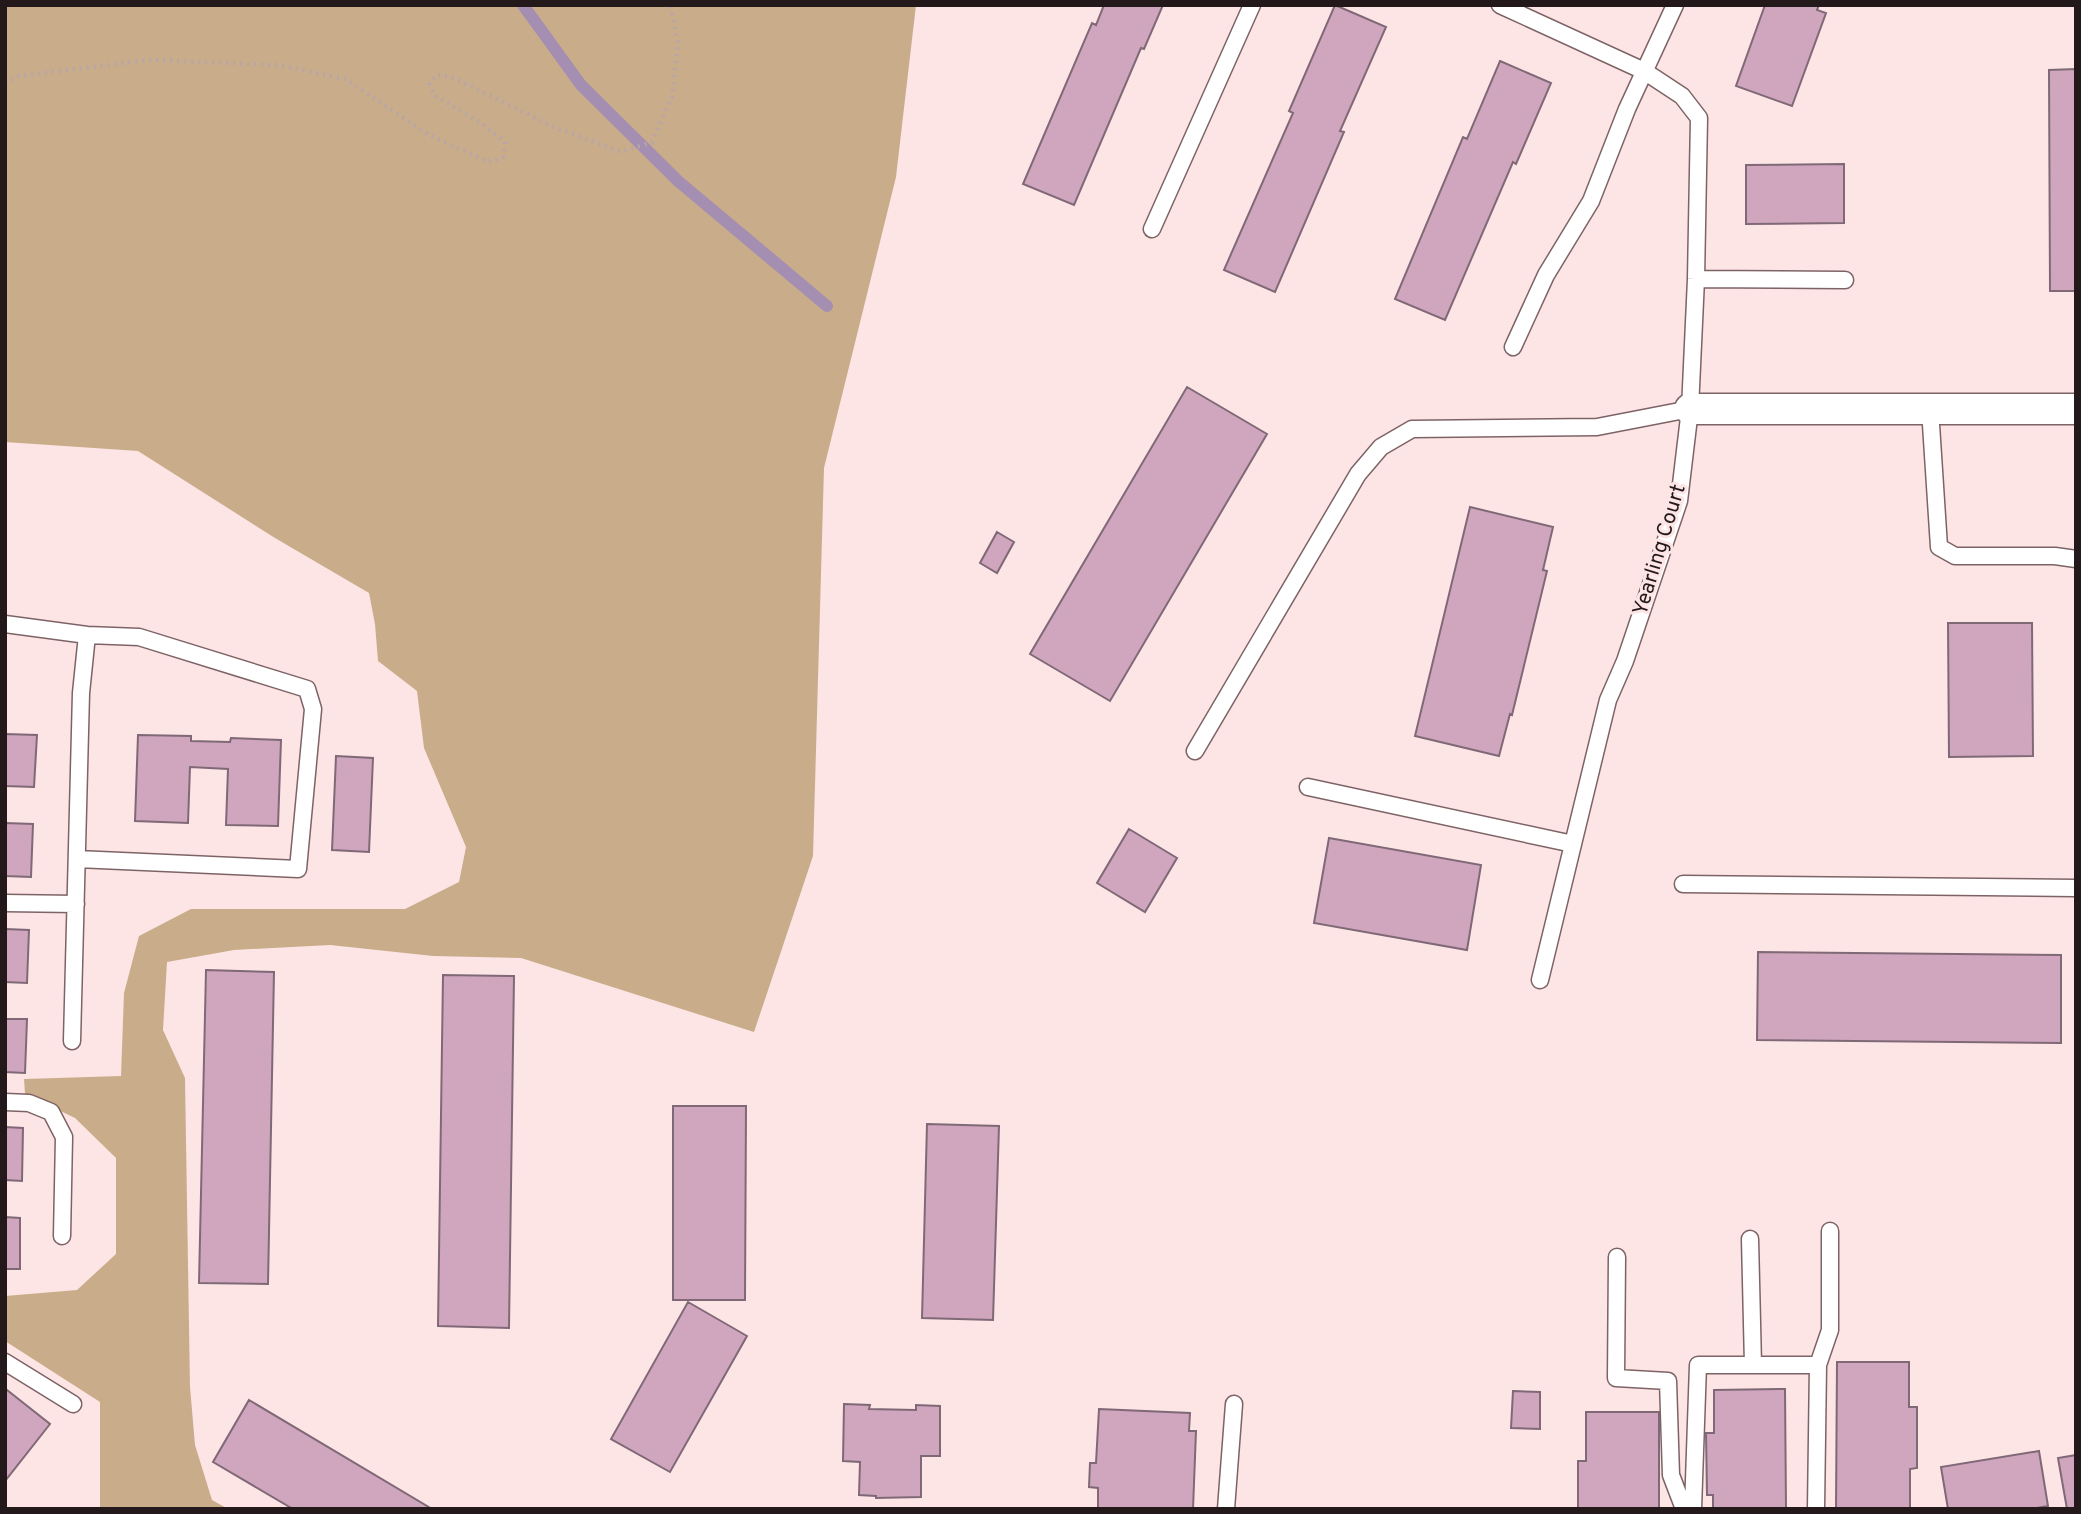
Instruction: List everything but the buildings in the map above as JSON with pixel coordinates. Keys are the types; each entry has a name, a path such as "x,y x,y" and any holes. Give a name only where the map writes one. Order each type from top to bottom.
{"street":[{"path":"1690,408 2076,410"}],"lane":[{"path":"1152,229 1252,5"},
{"name":"Yearling Court","path":"1500,5 1644,71 1682,96 1699,118 1690,408 1679,501 1625,661 1608,700 1540,980"},
{"path":"1514,346 1546,275 1591,201 1644,71 1675,5"},
{"path":"1696,279 1845,280"},
{"path":"1195,751 1358,474 1381,447 1412,429 1597,427 1690,408"},
{"path":"1930,409 1939,547 1955,556 2055,556 2076,559"},
{"path":"5,624 87,635 139,637 307,689 313,709 298,869 77,859"},
{"path":"72,1041 81,693 87,635"},
{"path":"1308,787 1573,844"},
{"path":"1683,884 2076,888"},
{"path":"5,903 76,904"},
{"path":"5,1102 29,1103 51,1112 64,1138 62,1236"},
{"path":"1816,1509 1818,1365 1830,1330 1830,1231"},
{"path":"1750,1239 1753,1365"},
{"path":"1617,1257 1616,1378 1668,1381 1671,1475 1684,1509"},
{"path":"5,1363 73,1404"},
{"path":"1693,1509 1699,1365 1818,1365"},
{"path":"1226,1509 1234,1404"}],"path":[{"path":"5,83 18,76 150,60 278,65 345,79 431,136 488,162 503,157 505,142 484,125 434,95 430,84 436,75 450,76 554,127 621,152 652,142 672,97 678,41 670,5"}],"shaded area":[{"path":"5,5 916,5 896,177 824,468 813,856 754,1032 521,958 433,956 330,945 234,950 167,962 163,1030 185,1078 190,1387 195,1445 212,1500 228,1509 100,1509 100,1402 5,1341 5,1296 77,1290 116,1254 116,1158 75,1118 25,1094 24,1079 121,1076 124,993 139,936 191,909 405,909 459,882 466,847 424,748 417,691 378,661 369,593 275,538 138,451 5,442"}],"waterway":[{"path":"523,5 581,85 678,181 827,306"}]}
